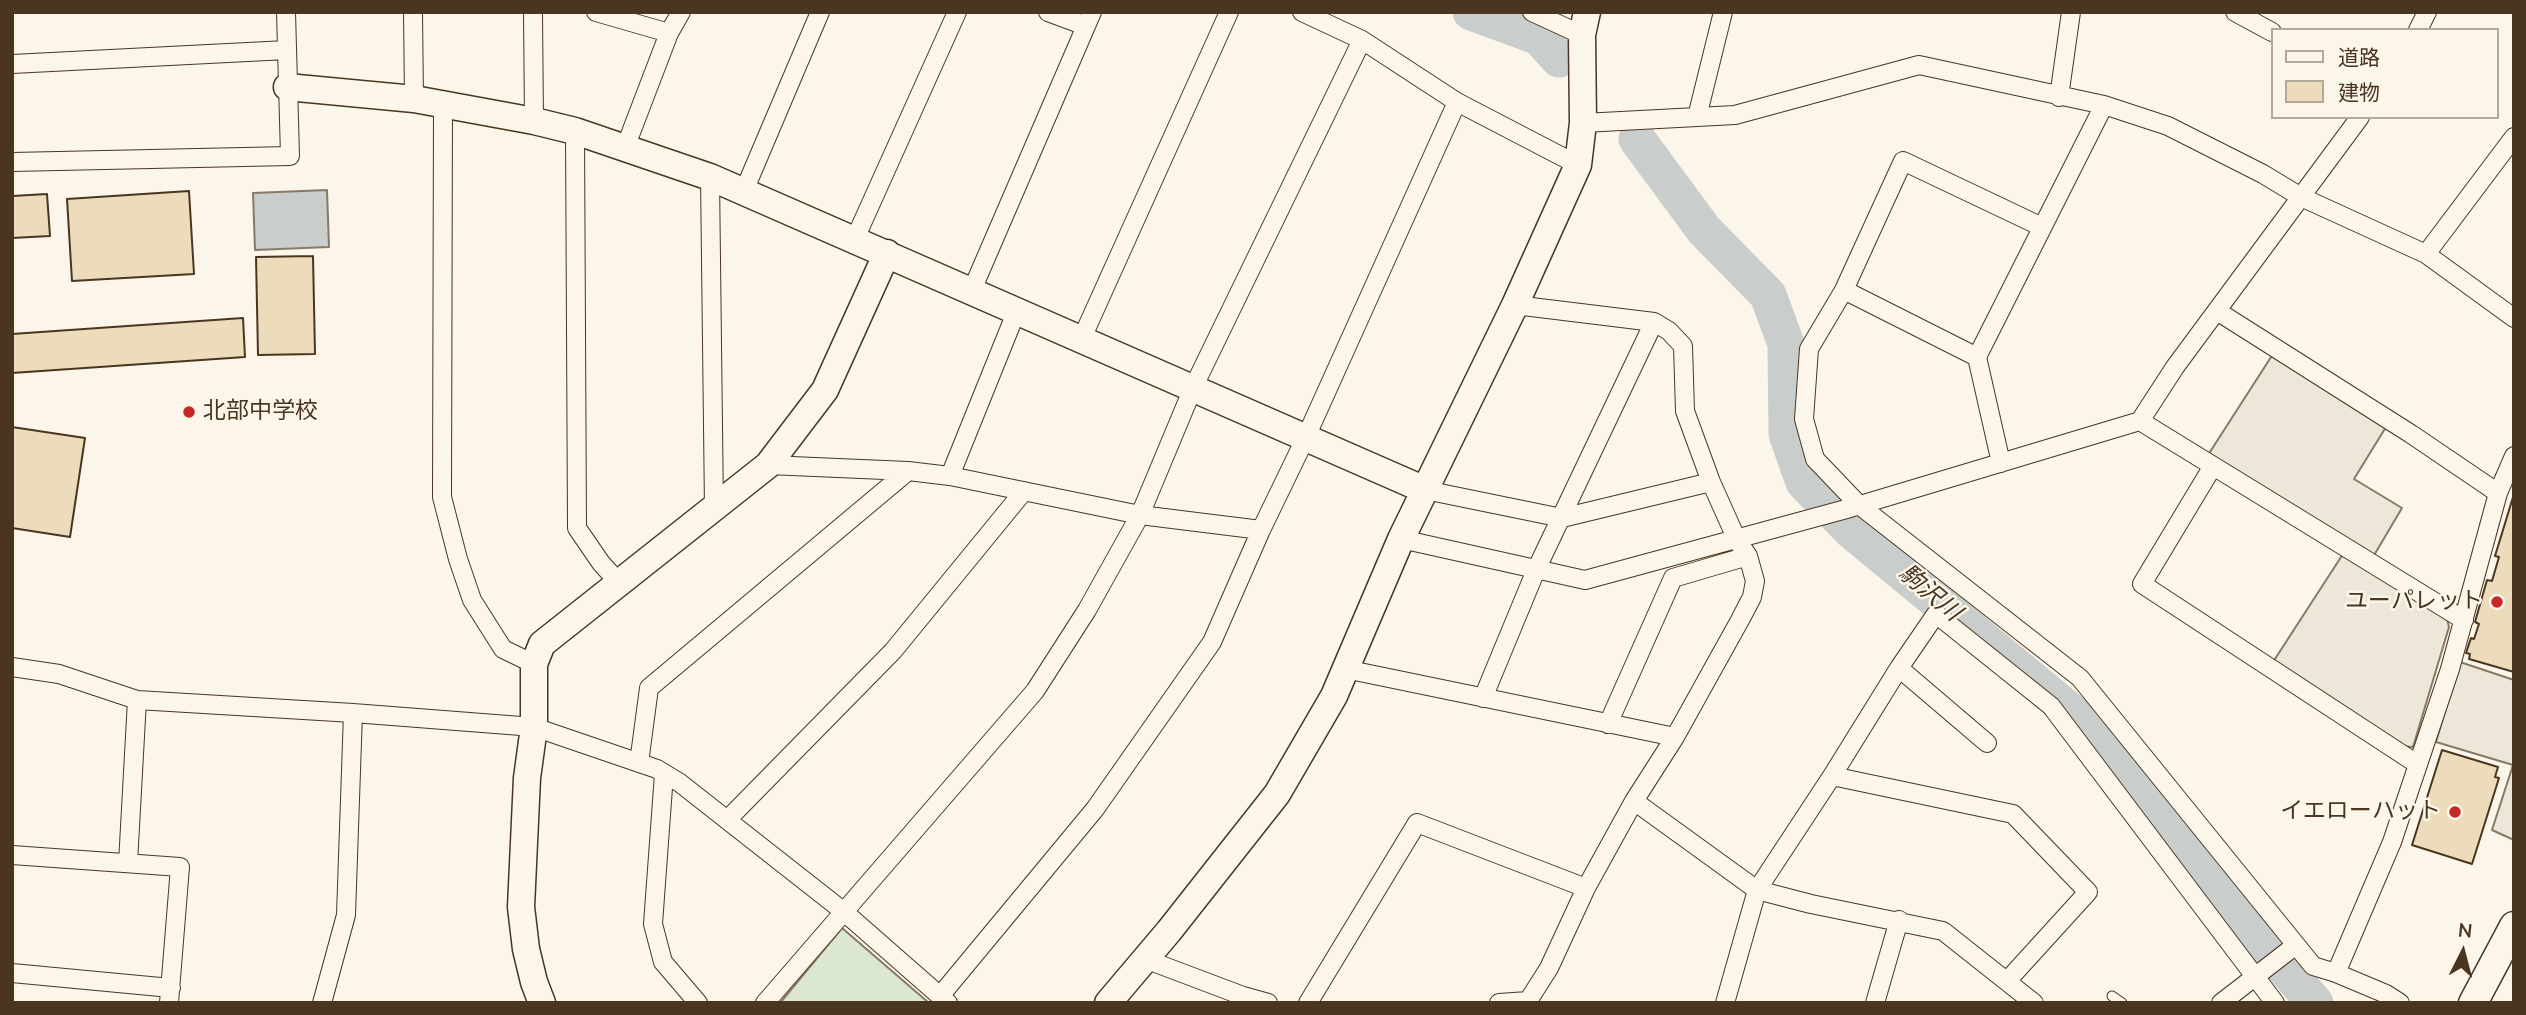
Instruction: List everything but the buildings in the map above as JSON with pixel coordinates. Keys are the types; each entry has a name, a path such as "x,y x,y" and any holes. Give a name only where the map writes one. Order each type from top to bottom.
{"main road":[{"path":"2473,1003 2514,926"}],"street":[{"path":"12,162 290,156 286,12"},
{"path":"413,12 414,99"},
{"path":"533,12 534,121"},
{"path":"596,12 668,33"},
{"path":"625,148 668,33 681,12"},
{"path":"744,191 820,12"},
{"path":"854,241 957,12"},
{"path":"971,290 1089,19 1048,12"},
{"path":"1082,338 1229,12"},
{"path":"1302,12 1362,40 1457,102 1578,165"},
{"path":"1108,1003 1278,794 1334,696 1401,539 1515,305 1578,165 1583,123 1584,24 1532,12"},
{"path":"1697,117 1723,12"},
{"path":"2059,97 2071,12"},
{"path":"2235,12 2270,31"},
{"path":"2419,28 2427,12"},
{"path":"765,1003 1035,691 1087,610 1140,515 1193,388 1362,40"},
{"path":"12,64 286,50"},
{"path":"1583,123 1735,115 1919,65 2104,106 2168,126 2263,174 2301,197 2426,254 2514,318"},
{"path":"287,87 414,99 534,121 575,131 710,177 1425,490 1562,518 1711,482"},
{"path":"12,667 59,674 137,700 534,727 639,763 664,774 727,820 843,911 944,999 1095,809 1212,642 1457,102"},
{"path":"443,105 442,496 472,600 503,649 534,664"},
{"path":"2001,463 1977,356 2104,106"},
{"path":"1401,539 1585,580 1800,522 2140,421 2217,311 2359,119"},
{"path":"575,131 577,528 601,563 619,583"},
{"path":"2426,254 2514,137"},
{"path":"2042,227 1903,161 1844,290 1809,349 1804,419 1815,459 1855,506 2080,678 2291,948 2312,966 2386,994 2400,1003"},
{"path":"710,177 714,509"},
{"path":"542,1003 526,949 521,907 526,790 534,727 534,664 542,644 768,464 825,390 887,253"},
{"path":"1844,290 1977,356"},
{"path":"1499,1003 1528,1001 1549,968 1586,888 1634,801 1675,737 1752,597 1755,581 1748,556 1737,540 1711,482 1685,411 1683,346 1654,322 1515,305"},
{"path":"950,476 1017,310"},
{"path":"2217,311 2411,434 2498,493"},
{"path":"1483,698 1536,570 1654,322"},
{"path":"2140,421 2463,620"},
{"path":"2336,973 2392,842 2450,669 2498,493 2514,456"},
{"path":"768,464 908,471 950,476 1140,515 1261,530"},
{"path":"2213,466 2142,584 2417,764"},
{"path":"639,763 649,688 908,471"},
{"path":"727,820 893,652 1024,491"},
{"path":"1608,724 1672,578 1748,556"},
{"path":"1725,1003 1757,890 1936,614 2051,706 2260,974 2274,1003"},
{"path":"1899,668 1987,743"},
{"path":"1345,669 1675,737"},
{"path":"128,863 137,700"},
{"path":"322,1003 346,915 353,713"},
{"path":"664,774 653,925 663,962 698,1003"},
{"path":"1832,776 2013,814 2088,892 2007,981"},
{"path":"1634,801 1757,890 1811,904 1943,930 2034,1003"},
{"path":"1308,1003 1417,823 1586,888"},
{"path":"12,855 180,867 170,995 12,973"},
{"path":"1875,1003 1899,920"},
{"path":"2221,1003 2291,948"},
{"path":"1145,959 1268,1003"}],"lane":[{"path":"2112,996 2122,1003"}],"green space":[{"path":"842,928 929,1003 780,1003"}],"shaded area":[{"path":"327,190 329,247 255,250 253,193"},
{"path":"2273,354 2386,427 2354,479 2402,508 2373,557 2208,455"},
{"path":"2343,554 2447,618 2449,627 2413,747 2401,746 2273,662"},
{"path":"2460,662 2514,680 2514,840 2492,830 2513,765 2436,742"}],"waterway":[{"name":"駒沢川","path":"1471,12 1539,37 1559,59"},
{"name":"駒沢川","path":"1637,139 1704,230 1768,295 1786,344 1787,434 1804,482 1852,531 2087,725 2250,928 2315,1003"}],"place":[{"name":"北部中学校","path":"189,412"},
{"name":"ユーパレット","path":"2497,602"},
{"name":"イエローハット","path":"2455,812"}]}
